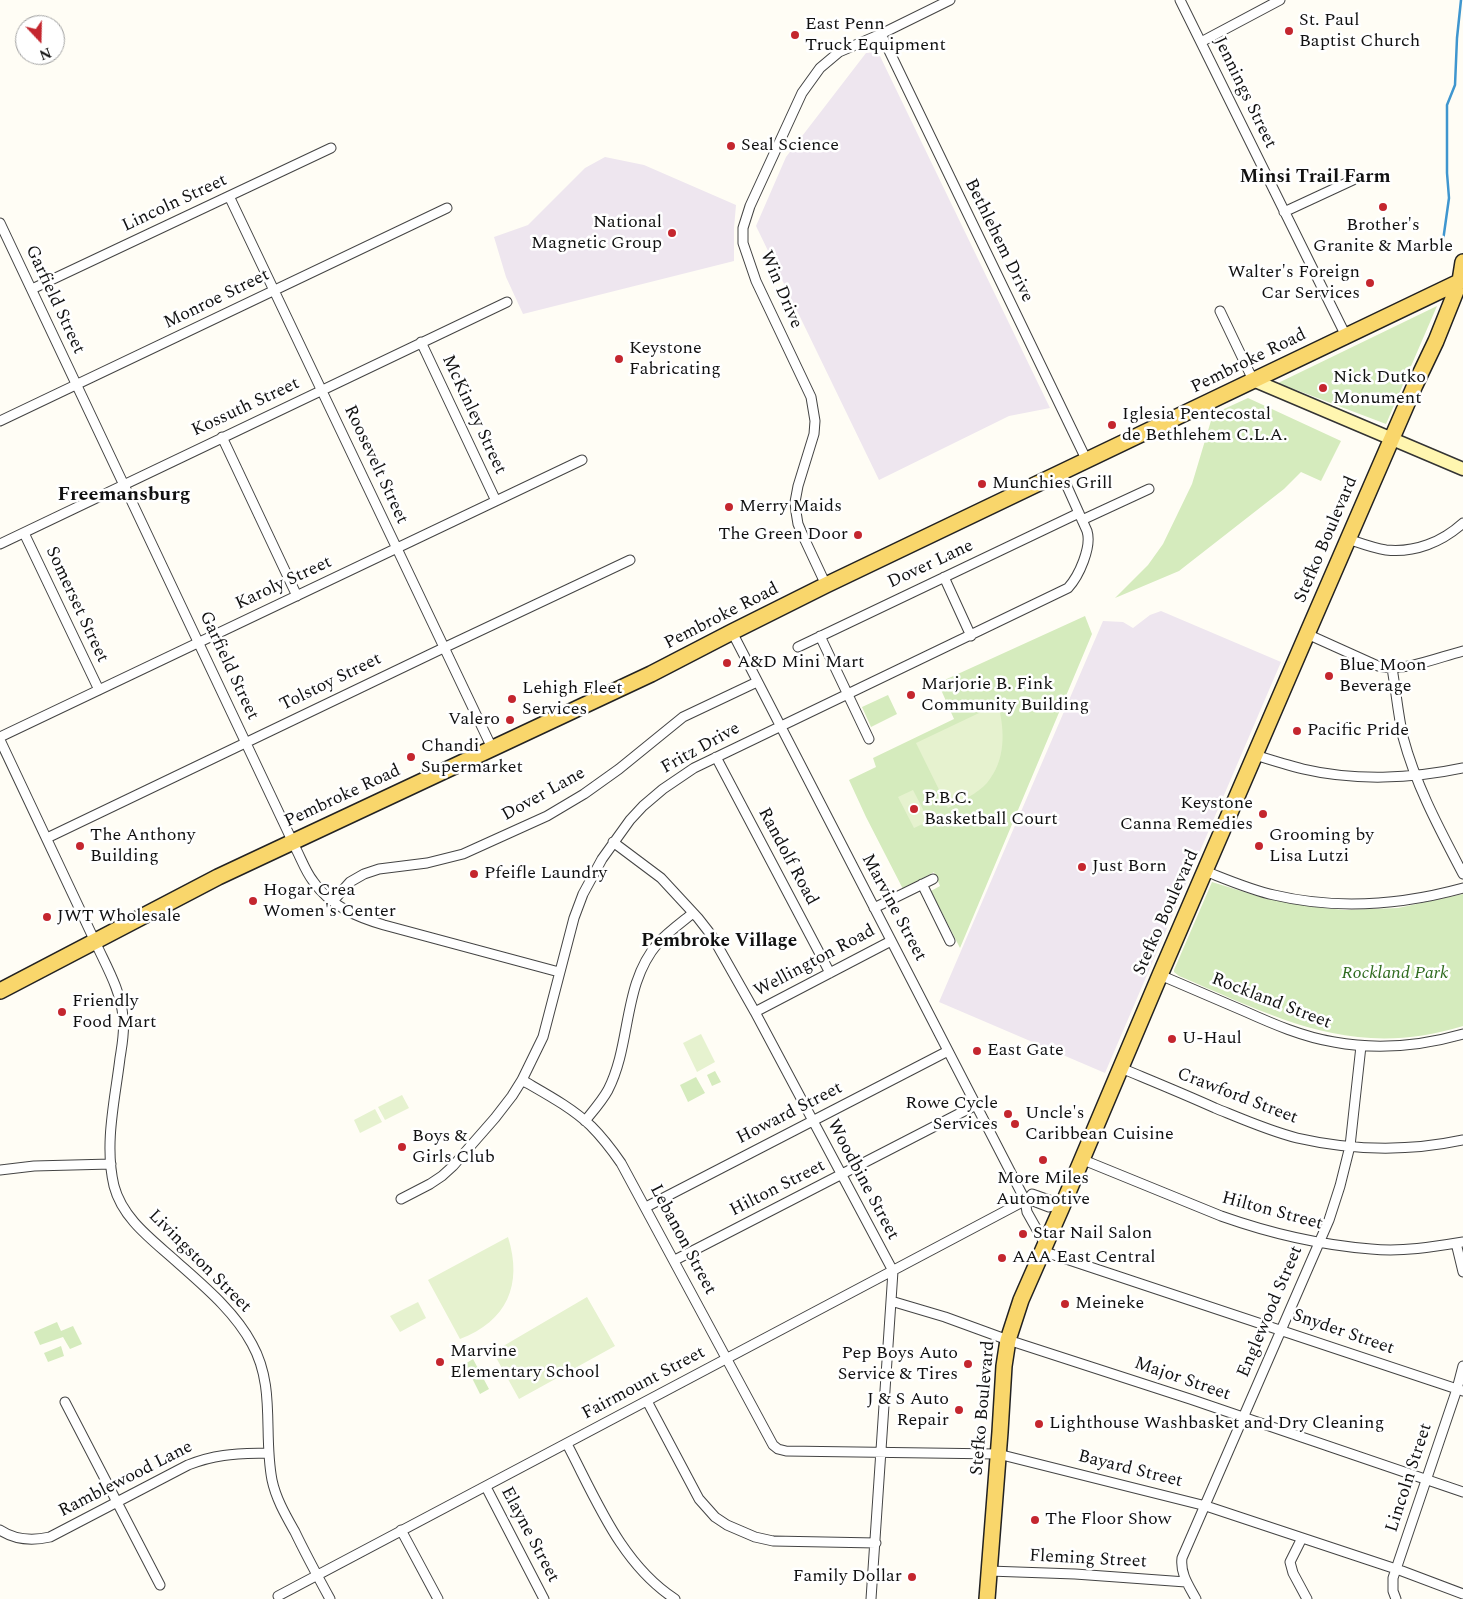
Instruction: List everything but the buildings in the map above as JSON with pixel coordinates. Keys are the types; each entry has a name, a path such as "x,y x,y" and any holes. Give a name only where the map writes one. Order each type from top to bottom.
{"main road":[{"name":"Stefko Boulevard","path":"987,1599 1004,1366 1008,1340 1021,1300 1044,1248 1057,1207 1082,1160 1306,634 1462,281 1463,262"},
{"name":"Pembroke Road","path":"0,991 95,940 292,841 650,674 826,585 1462,281"}],"street":[{"name":"Win Drive","path":"826,585 798,524 795,502 814,434 815,422 812,397 756,281 742,243 743,228 748,210 802,93 820,68 840,52 950,0"},
{"name":"Jennings Street","path":"1180,0 1346,336"},
{"path":"1201,42 1280,0"},
{"name":"Bethlehem Drive","path":"881,34 1087,461"},
{"name":"Lincoln Street","path":"32,289 331,148"},
{"path":"1284,212 1354,180"},
{"name":"Roosevelt Street","path":"229,196 492,748"},
{"name":"Monroe Street","path":"0,421 448,208"},
{"name":"Garfield Street","path":"0,223 311,879 333,901 352,914 373,922 559,972"},
{"name":"Kossuth Street","path":"0,544 507,302"},
{"path":"1220,311 1253,380 1463,469"},
{"name":"McKinley Street","path":"421,342 496,501"},
{"path":"222,437 297,596"},
{"name":"Karoly Street","path":"0,738 582,460"},
{"name":"Fritz Drive","path":"401,1199 436,1181 448,1171 501,1110 522,1080 542,1037 579,902 602,858 630,820 663,789 716,756 971,636 1068,588 1073,582 1089,545 1088,535 1061,473"},
{"name":"Dover Lane","path":"798,647 944,577 1080,516 1149,489"},
{"path":"1348,539 1385,550 1404,550 1436,542 1463,523"},
{"name":"Somerset Street","path":"24,533 99,690"},
{"name":"Tolstoy Street","path":"47,838 444,647 630,560"},
{"path":"944,577 971,636"},
{"name":"Marvine Street","path":"732,632 1027,1200 1028,1212 1044,1248"},
{"path":"1306,634 1378,666 1392,668 1405,667 1463,650"},
{"path":"820,636 869,739"},
{"path":"1392,668 1402,730 1416,776 1430,810 1463,874"},
{"name":"Dover Lane","path":"333,901 350,882 364,874 379,869 427,863 449,858 475,849 547,816 584,794 620,768 683,717 757,682"},
{"name":"Livingston Street","path":"0,738 118,992 124,1031 111,1132 111,1164 115,1187 133,1221 227,1309 253,1344 262,1366 267,1388 269,1453 271,1473 277,1496 330,1599"},
{"path":"1255,755 1304,770 1367,777 1416,776 1463,768"},
{"name":"Randolf Road","path":"716,756 830,973"},
{"name":"Woodbine Street","path":"614,842 661,878 693,913 715,942 755,1012 892,1271 871,1599"},
{"path":"1205,871 1273,895 1333,904 1399,902 1463,888"},
{"path":"874,908 932,879"},
{"path":"922,884 950,941"},
{"path":"585,1121 611,1082 622,1047 634,989 646,962 659,941 693,913"},
{"name":"Wellington Road","path":"755,1012 891,941"},
{"name":"Rockland Street","path":"1160,975 1271,1023 1305,1036 1334,1042 1361,1046 1413,1045 1463,1034"},
{"name":"Englewood Street","path":"1186,1582 1181,1566 1182,1558 1329,1220 1350,1146 1361,1046"},
{"name":"Howard Street","path":"646,1207 948,1051"},
{"name":"Crawford Street","path":"1121,1068 1268,1129 1297,1138 1350,1146 1402,1149 1463,1140"},
{"name":"Lebanon Street","path":"522,1080 560,1102 585,1121 621,1162 776,1448"},
{"name":"Hilton Street","path":"675,1260 976,1105"},
{"name":"Hilton Street","path":"1082,1160 1244,1224 1319,1242 1372,1250 1404,1249 1460,1242"},
{"path":"0,1170 34,1166 111,1164"},
{"path":"1027,1200 1032,1194 1052,1201 1057,1207"},
{"name":"Fairmount Street","path":"278,1596 1027,1200"},
{"path":"1460,1242 1463,1272"},
{"name":"Snyder Street","path":"1044,1248 1460,1390"},
{"name":"Major Street","path":"891,1301 1463,1492"},
{"name":"Lincoln Street","path":"1396,1599 1393,1591 1393,1578 1426,1479 1460,1390 1463,1366"},
{"path":"647,1401 699,1499 715,1517 727,1525 749,1535 773,1541 876,1544"},
{"path":"65,1402 160,1585"},
{"path":"567,1444 623,1546 648,1577 675,1599"},
{"name":"Bayard Street","path":"776,1448 786,1451 998,1454 1206,1506 1463,1594"},
{"name":"Ramblewood Lane","path":"0,1530 11,1536 21,1538 42,1539 50,1537 188,1465 210,1457 232,1454 269,1453"},
{"name":"Elayne Street","path":"486,1487 544,1599"},
{"path":"401,1530 438,1599"},
{"path":"1302,1538 1290,1562 1293,1573 1307,1599"},
{"name":"Fleming Street","path":"988,1571 1075,1574 1186,1582"},
{"path":"1186,1582 1196,1599"}],"shaded area":[{"path":"878,52 1050,408 1009,416 879,480 756,226 786,157 866,53"},
{"path":"605,157 644,165 736,205 734,261 523,314 506,277 494,237 528,225 585,168"},
{"path":"1161,611 1281,662 1105,1073 939,1002 1103,621 1123,622 1133,628 1150,615"}],"green space":[{"path":"1437,306 1386,424 1278,383"},
{"path":"1248,398 1341,441 1321,481 1301,472 1284,489 1179,571 1115,598 1148,565 1163,544 1192,484 1213,414"},
{"path":"1085,616 1092,634 960,948 931,891 940,886 934,872 903,889 849,780 876,767 873,758 954,719 938,683"},
{"path":"888,695 897,714 871,727 862,707"},
{"path":"998,704 1003,735 998,765 987,783 979,791 948,808 916,743"},
{"name":"P.B.C. Basketball Court","path":"913,790 929,821 914,828 898,797"},
{"name":"Rockland Park","path":"1212,882 1267,899 1345,910 1398,908 1463,894 1463,1026 1423,1035 1386,1038 1351,1036 1317,1030 1283,1019 1179,976 1174,970"},
{"path":"701,1034 715,1062 697,1072 683,1043"},
{"path":"715,1071 721,1082 712,1086 707,1075"},
{"path":"696,1077 705,1093 688,1102 680,1085"},
{"path":"402,1095 409,1108 385,1120 378,1107"},
{"path":"375,1109 382,1122 360,1133 354,1120"},
{"path":"508,1237 513,1271 512,1286 507,1299 500,1311 489,1322 460,1339 428,1280"},
{"path":"587,1297 615,1346 519,1399 493,1352"},
{"path":"418,1302 426,1318 400,1332 390,1316"},
{"path":"57,1322 61,1331 73,1326 82,1344 70,1349 63,1337 40,1345 34,1332"},
{"path":"61,1346 64,1356 48,1362 44,1353"},
{"path":"473,1359 489,1389 480,1394 465,1364"}],"waterway":[{"path":"1442,248 1449,198 1447,105 1455,85 1461,0"}],"place":[{"name":"St. Paul Baptist Church","path":"1289,31"},
{"name":"East Penn Truck Equipment","path":"795,35"},
{"name":"Seal Science","path":"731,146"},
{"name":"Brother's Granite & Marble","path":"1383,207"},
{"name":"National Magnetic Group","path":"672,233"},
{"name":"Walter's Foreign Car Services","path":"1370,283"},
{"name":"Keystone Fabricating","path":"619,359"},
{"name":"Nick Dutko Monument","path":"1323,388"},
{"name":"Iglesia Pentecostal de Bethlehem C.L.A.","path":"1112,425"},
{"name":"Munchies Grill","path":"982,484"},
{"name":"Merry Maids","path":"729,507"},
{"name":"The Green Door","path":"858,535"},
{"name":"A&D Mini Mart","path":"727,663"},
{"name":"Blue Moon Beverage","path":"1329,676"},
{"name":"Marjorie B. Fink Community Building","path":"911,695"},
{"name":"Lehigh Fleet Services","path":"512,699"},
{"name":"Valero","path":"510,720"},
{"name":"Pacific Pride","path":"1297,731"},
{"name":"Chandi Supermarket","path":"411,757"},
{"name":"P.B.C. Basketball Court","path":"914,809"},
{"name":"Keystone Canna Remedies","path":"1263,814"},
{"name":"The Anthony Building","path":"80,846"},
{"name":"Grooming by Lisa Lutzi","path":"1259,846"},
{"name":"Just Born","path":"1082,867"},
{"name":"Pfeifle Laundry","path":"474,874"},
{"name":"Hogar Crea Women's Center","path":"253,901"},
{"name":"JWT Wholesale","path":"47,917"},
{"name":"Friendly Food Mart","path":"62,1012"},
{"name":"U-Haul","path":"1172,1039"},
{"name":"East Gate","path":"977,1051"},
{"name":"Rowe Cycle Services","path":"1008,1114"},
{"name":"Uncle's Caribbean Cuisine","path":"1015,1124"},
{"name":"Boys & Girls Club","path":"402,1147"},
{"name":"More Miles Automotive","path":"1043,1160"},
{"name":"Star Nail Salon","path":"1023,1234"},
{"name":"AAA East Central","path":"1002,1258"},
{"name":"Meineke","path":"1065,1304"},
{"name":"Marvine Elementary School","path":"440,1362"},
{"name":"Pep Boys Auto Service & Tires","path":"968,1364"},
{"name":"J & S Auto Repair","path":"959,1410"},
{"name":"Lighthouse Washbasket and Dry Cleaning","path":"1039,1424"},
{"name":"The Floor Show","path":"1035,1520"},
{"name":"Family Dollar","path":"912,1577"}],"district":[{"name":"Minsi Trail Farm","path":"1315,178"},
{"name":"Freemansburg","path":"124,496"},
{"name":"Pembroke Village","path":"719,942"}]}
